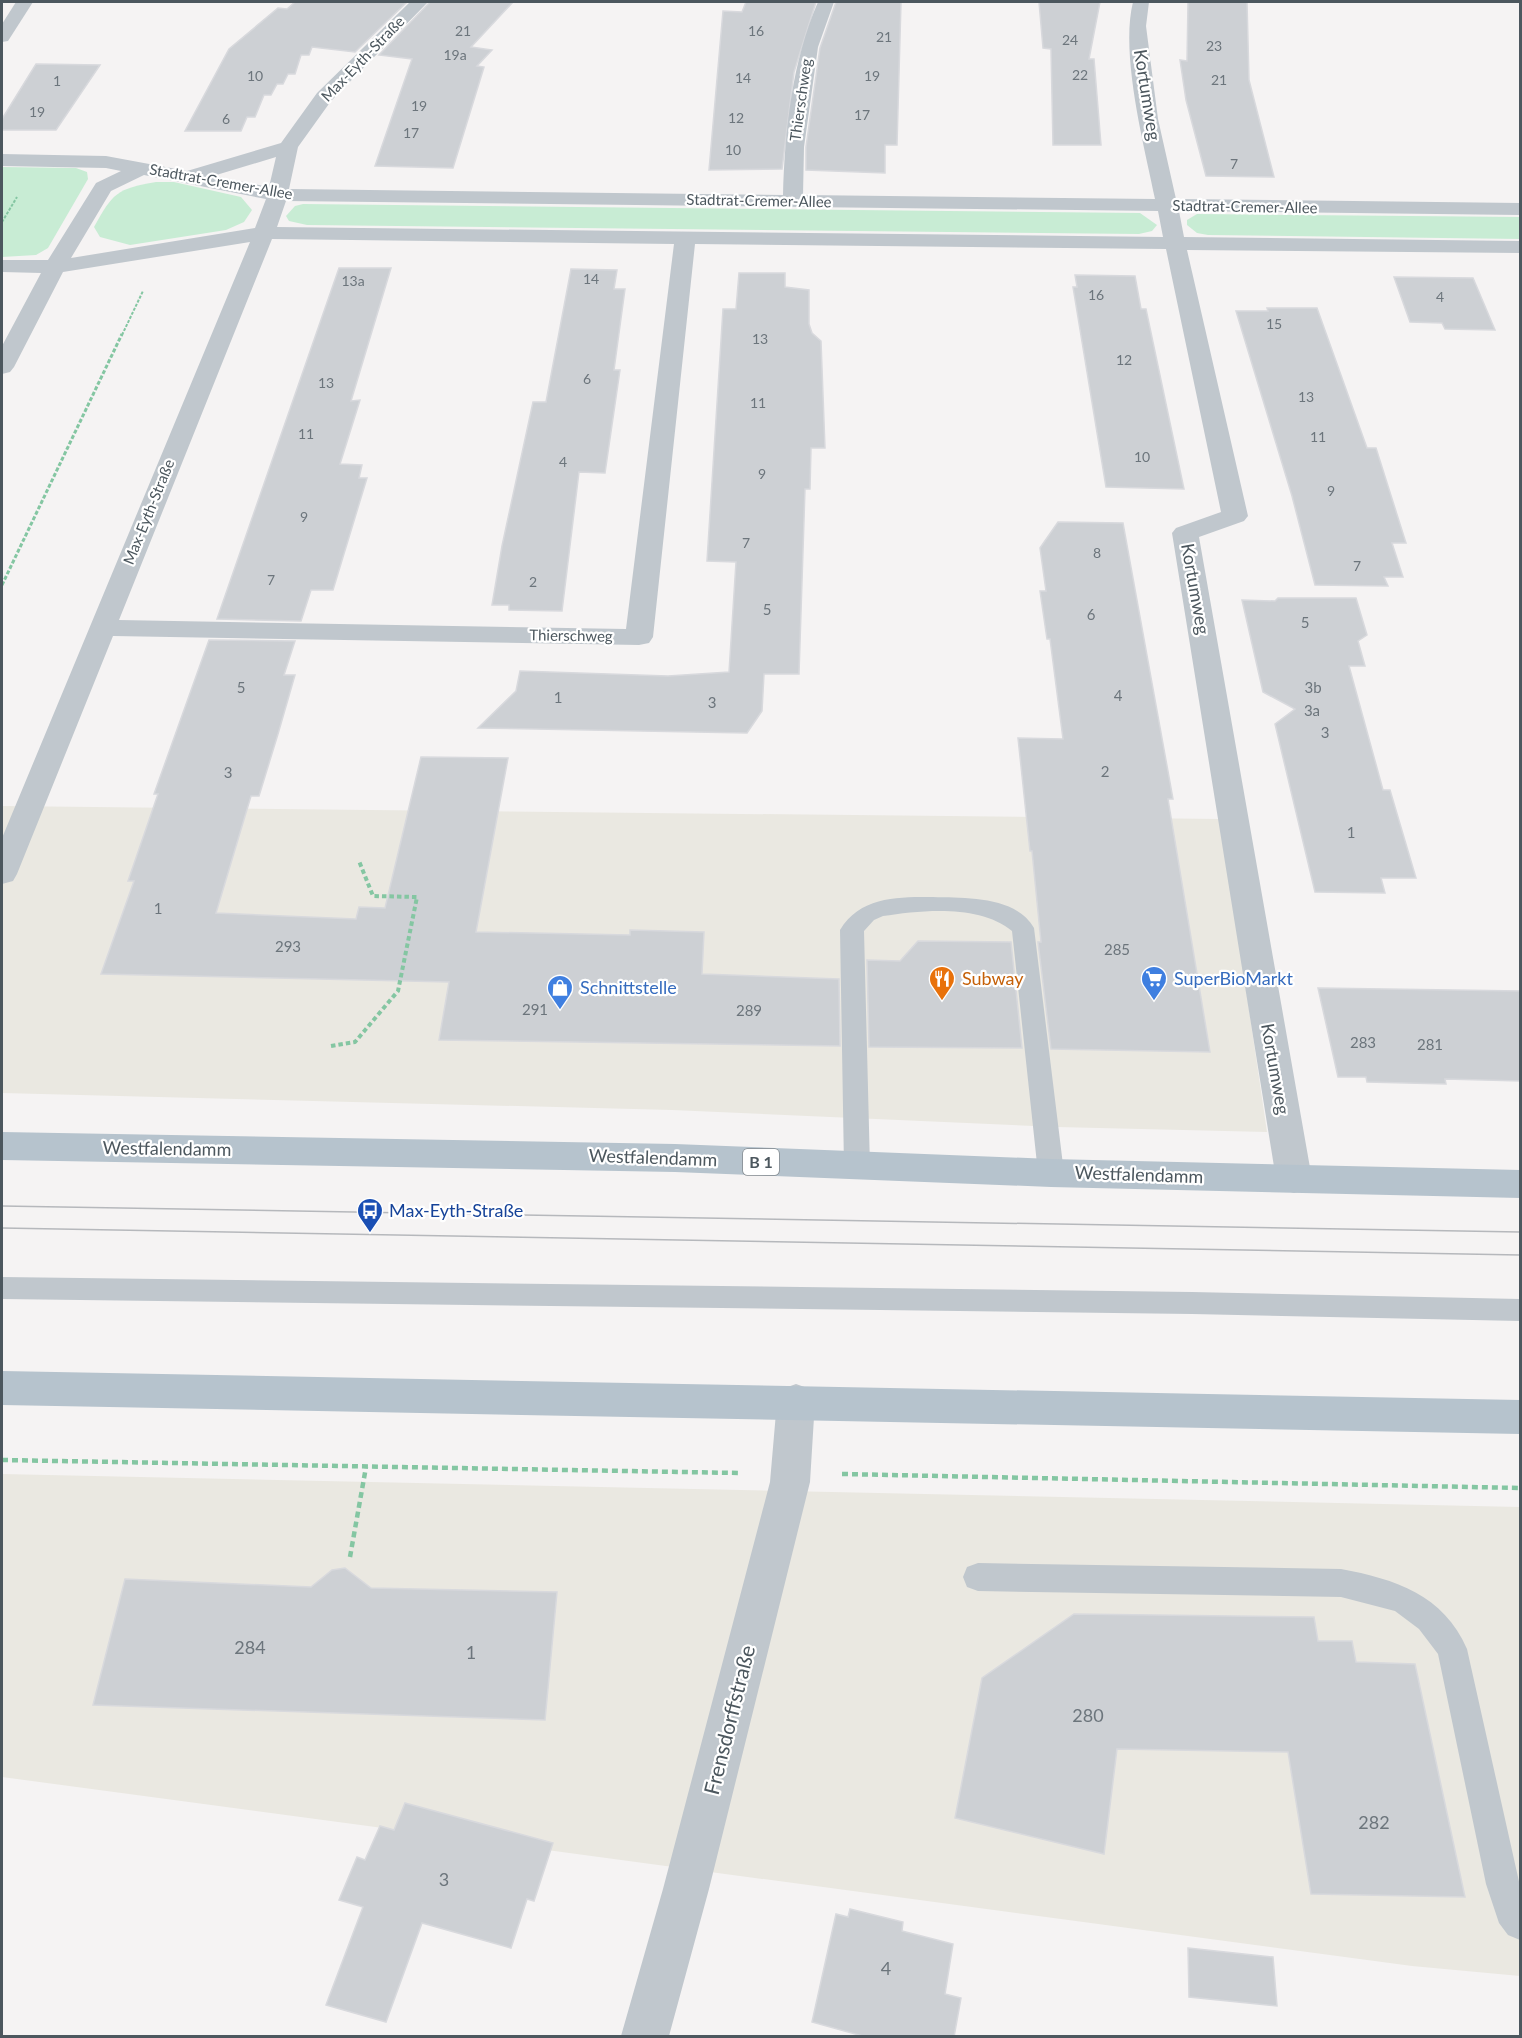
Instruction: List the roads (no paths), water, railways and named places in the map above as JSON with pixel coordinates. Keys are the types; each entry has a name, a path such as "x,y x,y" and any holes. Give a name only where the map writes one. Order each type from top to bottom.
{"main road":[{"name":"Westfalendamm","path":"2,1146 675,1158 1051,1173 1521,1184"},
{"path":"2,1388 796,1401 1520,1420"}],"street":[{"path":"2,37 24,2"},
{"name":"Max-Eyth-Straße","path":"2,874 264,233 278,195 288,147 324,98 419,2"},
{"name":"Thierschweg","path":"793,201 794,147 809,47 826,2"},
{"name":"Kortumweg","path":"1142,2 1137,26 1148,118 1170,206 1235,516 1185,533 1294,1179"},
{"path":"187,178 288,147"},
{"name":"Stadtrat-Cremer-Allee","path":"2,160 106,162 278,195 1521,209"},
{"path":"2,367 55,267 103,187 141,169"},
{"path":"2,266 55,267 264,233 1521,247"},
{"name":"Thierschweg","path":"102,628 639,637 685,238"},
{"name":"Frensdorffstraße","path":"645,2037 686,1889 790,1482 796,1401"}],"lane":[{"path":"857,1167 852,930 860,919 872,911 890,905 969,906 996,910 1013,919 1023,928 1051,1173"},
{"path":"2,1288 1192,1303 1521,1310"},
{"path":"978,1577 1341,1583 1390,1592 1421,1609 1440,1629 1452,1649 1503,1884 1512,1911 1521,1923"}],"tram line":[{"path":"2,1206 1520,1232"},
{"path":"2,1228 1520,1255"}],"place":[{"name":"Subway","path":"942,1002"},
{"name":"SuperBioMarkt","path":"1154,1002"},
{"name":"Schnittstelle","path":"560,1011"},
{"name":"Max-Eyth-Straße","path":"370,1234"}]}
